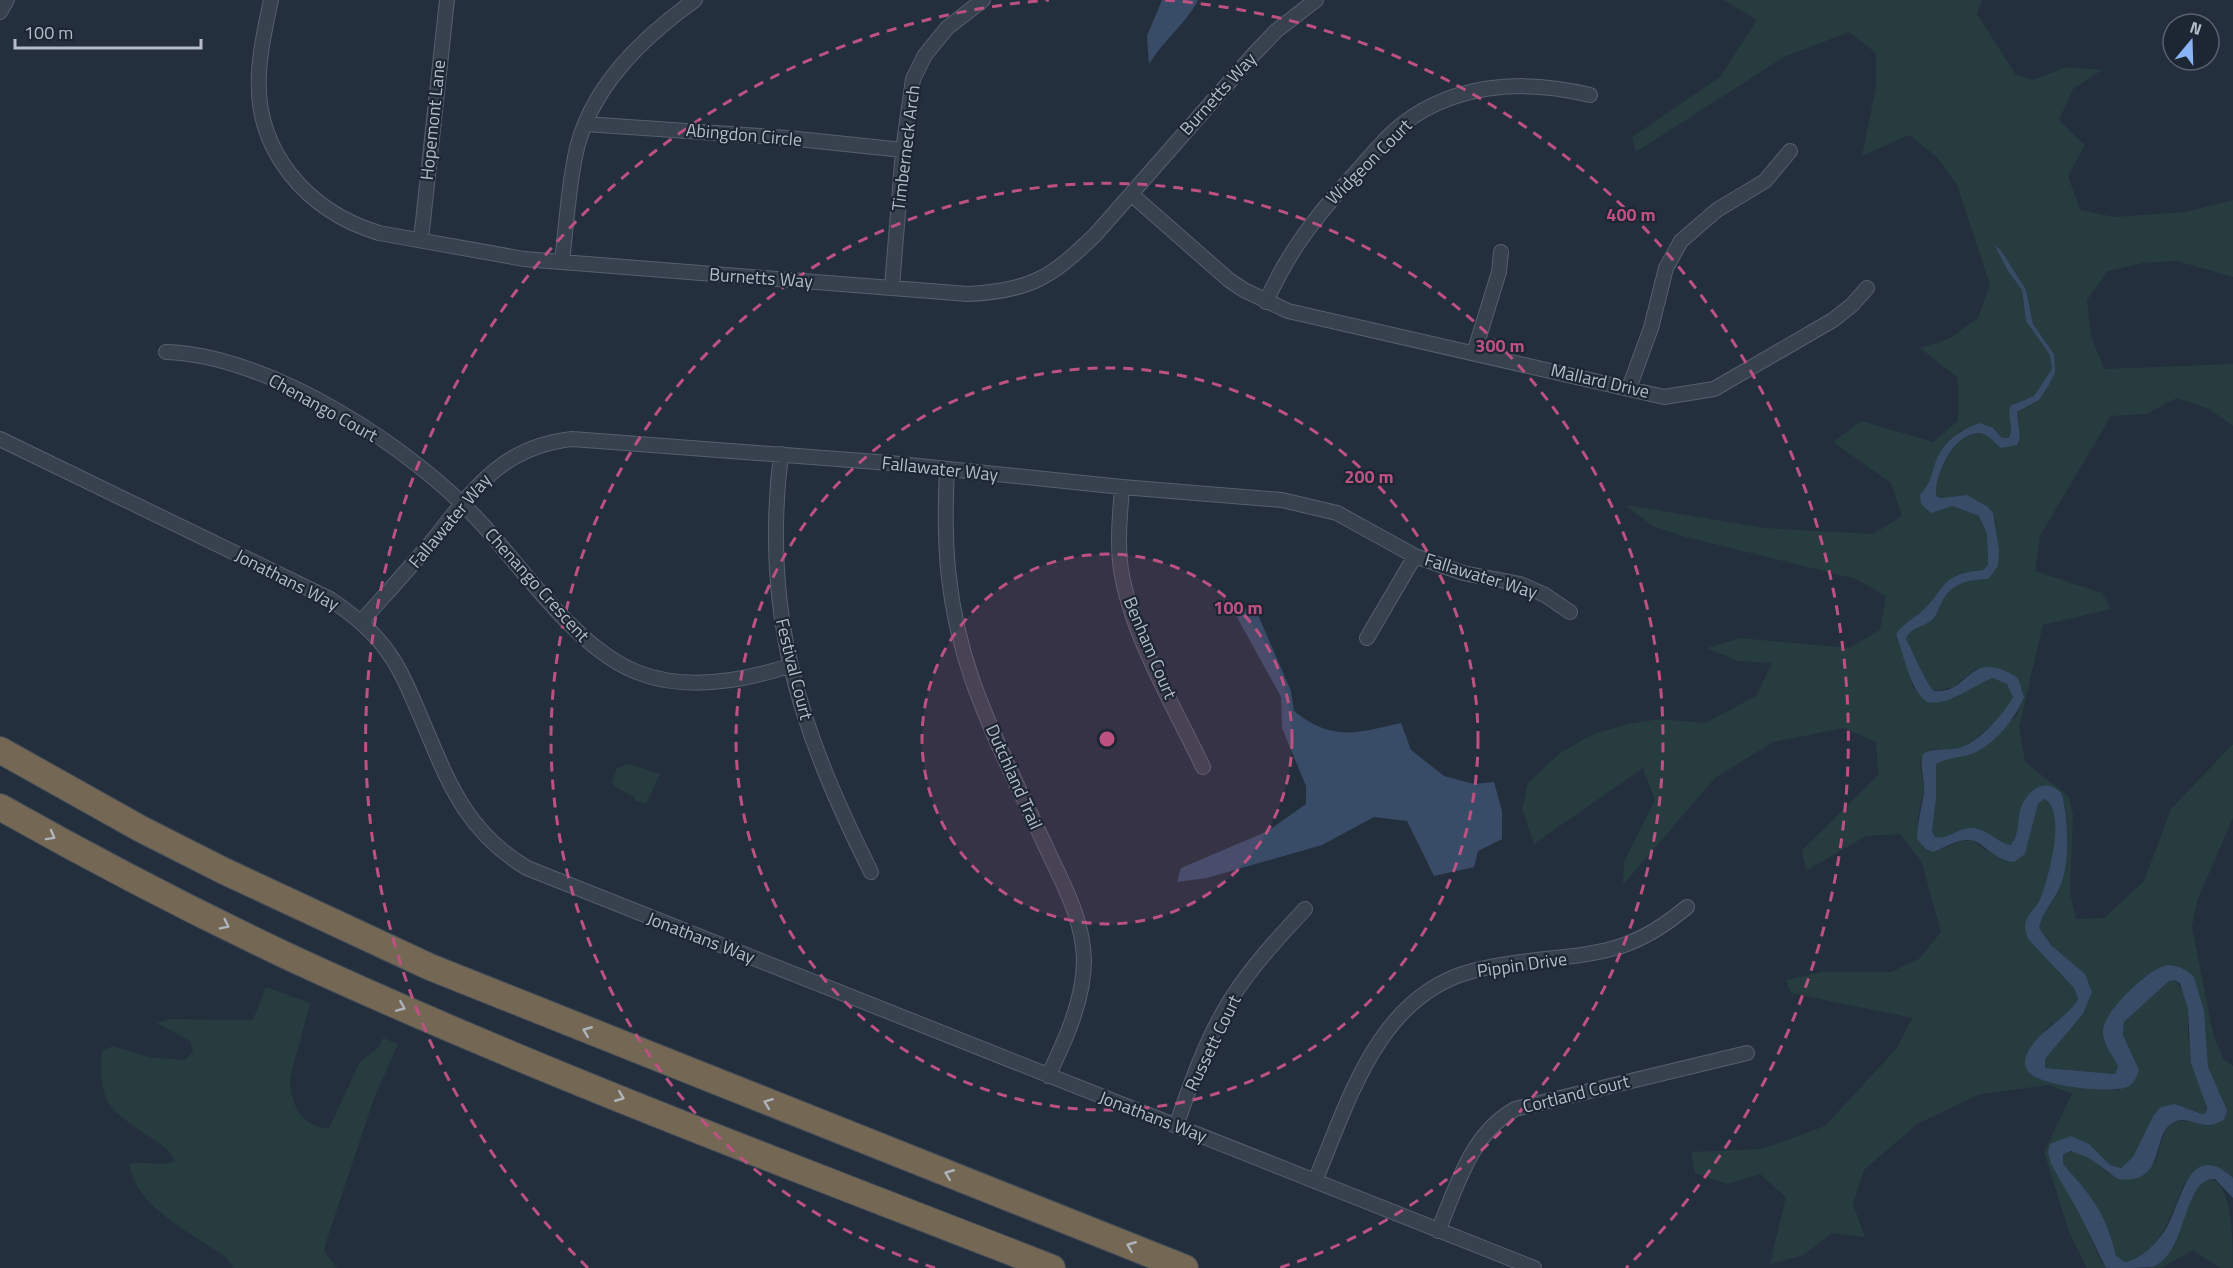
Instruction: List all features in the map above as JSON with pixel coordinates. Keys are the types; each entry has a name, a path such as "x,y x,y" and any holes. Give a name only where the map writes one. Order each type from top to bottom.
{"highway":[{"path":"0,750 131,824 224,871 430,967 1185,1268"},
{"path":"0,807 162,894 395,1005 487,1044 1052,1268"}],"street":[{"path":"0,12 8,0"},
{"name":"Burnetts Way","path":"271,0 261,52 259,96 262,117 276,154 305,192 339,218 379,233 524,259 968,294 1018,289 1034,283 1070,260 1253,55 1276,31 1316,0"},
{"name":"Hopemont Lane","path":"421,240 447,0"},
{"path":"562,262 575,156 585,124 621,65 650,36 695,0"},
{"name":"Timberneck Arch","path":"892,288 909,92 920,64 947,28 982,0"},
{"name":"Widgeon Court","path":"1266,302 1278,275 1308,226 1392,133 1413,116 1454,96 1497,87 1552,87 1590,95"},
{"name":"Abingdon Circle","path":"585,124 766,136 903,150"},
{"path":"1629,388 1644,350 1666,268 1681,241 1717,210 1765,181 1790,151"},
{"name":"Mallard Drive","path":"1131,194 1229,279 1266,302 1308,317 1664,397 1714,389 1833,320 1852,305 1867,288"},
{"path":"1474,353 1499,272 1501,252"},
{"name":"Chenango Court","path":"166,352 209,356 233,363 308,395 392,448 463,504"},
{"name":"Jonathans Way","path":"0,439 330,599 361,621 380,641 403,676 465,814 481,834 508,857 542,876 1534,1268"},
{"name":"Fallawater Way","path":"361,621 478,484 502,463 522,452 560,441 781,454 1282,500 1337,513 1415,556 1463,573 1520,585 1545,595 1570,612"},
{"name":"Festival Court","path":"781,454 775,509 775,576 789,666 819,758 843,817 870,872"},
{"name":"Dutchland Trail","path":"947,469 945,557 952,607 961,644 990,726 1072,904 1083,942 1082,982 1074,1015 1048,1076"},
{"name":"Benham Court","path":"1122,487 1119,529 1120,559 1130,607 1203,767"},
{"name":"Chenango Crescent","path":"463,504 585,639 619,664 642,674 690,682 743,679 789,666"},
{"path":"1367,638 1415,556"},
{"name":"Pippin Drive","path":"1316,1181 1379,1041 1404,1011 1428,991 1468,973 1507,964 1606,952 1649,935 1687,907"},
{"name":"Russett Court","path":"1176,1126 1193,1080 1231,999 1257,963 1305,909"},
{"name":"Cortland Court","path":"1438,1231 1478,1141 1501,1117 1531,1103 1747,1053"}],"green space":[{"path":"1724,0 1982,0 1977,14 2016,75 2033,80 2066,67 2102,70 2073,89 2059,120 2085,145 2068,176 2080,210 2115,217 2185,212 2233,200 2233,277 2177,261 2143,263 2108,271 2087,300 2091,336 2104,369 2233,364 2233,426 2209,409 2177,398 2146,414 2111,416 2040,536 2035,571 2102,593 2111,609 2043,625 2019,727 2025,762 2068,796 2073,814 2070,893 2076,919 2104,918 2144,881 2171,809 2233,744 2233,818 2197,901 2192,927 2213,1034 2224,1060 2233,1066 2233,1178 2225,1171 2184,1183 2163,1231 2156,1242 2137,1258 2125,1262 2116,1256 2107,1228 2096,1206 2062,1164 2063,1153 2082,1154 2109,1174 2155,1163 2165,1131 2170,1125 2183,1121 2208,1126 2227,1110 2208,1067 2204,1010 2194,977 2162,966 2106,1045 2118,1066 2115,1074 2045,1068 2045,1059 2083,1014 2085,974 2051,945 2039,928 2042,918 2058,891 2065,869 2067,830 2062,794 2022,805 2016,839 2011,845 1967,829 1939,838 1935,837 1932,832 1936,799 1936,764 1946,758 1970,754 1995,737 2018,714 2023,689 1976,669 1953,687 1934,691 1923,675 1906,639 1914,630 1933,619 1949,591 1973,580 1988,579 1996,522 1967,495 1941,498 1936,496 1942,467 1947,457 1960,441 1969,435 1984,434 2001,448 2020,438 2017,412 2042,395 2049,383 2052,369 2034,396 2010,406 2009,438 2002,438 1993,428 1960,431 1945,444 1936,461 1932,482 1920,495 1979,516 1987,534 1988,565 1983,570 1957,575 1950,579 1929,604 1904,625 1896,635 1909,668 1913,688 1942,702 1973,685 1993,678 2007,684 2012,691 2009,705 2003,713 1970,743 1960,748 1931,749 1920,761 1924,790 1917,822 1933,852 1962,841 1973,840 1985,850 2025,854 2038,804 2044,799 2051,806 2056,830 2052,861 2041,899 2028,918 2027,933 2035,946 2074,988 2078,999 2074,1008 2046,1029 2026,1060 2062,1085 2118,1090 2139,1070 2123,1035 2124,1022 2169,981 2174,980 2184,992 2188,1009 2188,1034 2207,1113 2203,1114 2175,1104 2153,1116 2133,1157 2121,1168 2110,1165 2089,1144 2050,1144 2101,1262 2106,1268 2087,1268 2070,1235 2044,1152 2072,1094 2049,1085 1980,1094 1917,1124 1864,1170 1853,1204 1865,1237 1832,1233 1804,1255 1770,1264 1786,1197 1760,1174 1727,1184 1695,1173 1691,1152 1762,1149 1825,1126 1897,1048 1912,1018 1791,993 1786,980 1821,972 1891,972 1919,959 1941,932 1922,863 1900,834 1866,836 1806,871 1802,850 1878,775 1876,742 1844,728 1773,742 1715,778 1623,885 1624,862 1655,800 1643,768 1534,844 1522,809 1528,783 1560,753 1591,735 1624,725 1660,719 1705,723 1756,696 1772,663 1738,661 1707,648 1740,638 1849,648 1880,630 1886,596 1856,579 1686,537 1653,526 1625,505 1765,528 1873,534 1902,516 1891,483 1833,442 1862,421 1933,442 1958,421 1958,378 1920,348 1949,339 1978,318 1990,285 1957,185 1937,157 1909,135 1862,156 1876,87 1876,53 1849,32 1784,57 1636,152 1632,137 1720,77 1757,20","holes":["1996,246 2026,291 2033,324 2054,354 2052,368 2050,355 2026,321 2022,290 2008,271"]},
{"path":"629,764 660,774 646,804 636,801 634,797 614,786 612,782 617,768"},
{"path":"266,987 310,1003 290,1078 295,1105 304,1119 311,1124 329,1128 360,1062 379,1047 383,1038 398,1044 373,1101 327,1239 324,1251 337,1268 233,1268 226,1257 167,1218 142,1194 129,1164 175,1161 163,1146 118,1113 105,1096 101,1069 102,1051 113,1046 148,1057 184,1060 193,1052 190,1041 157,1023 168,1019 253,1020"},
{"path":"2209,1179 2217,1182 2227,1201 2232,1229 2233,1268 2220,1268 2193,1250 2161,1268 2150,1268 2162,1259 2171,1247 2194,1194 2200,1185"}],"water":[{"path":"1162,0 1198,0 1149,64 1147,36"},
{"path":"1994,244 2002,252 2026,290 2033,324 2054,354 2055,372 2039,400 2017,412 2020,438 2017,445 2001,448 1987,436 1978,433 1969,435 1960,441 1947,457 1938,478 1936,496 1941,498 1967,495 1988,507 1993,513 1999,549 1998,566 1988,579 1960,584 1949,591 1933,619 1914,630 1906,639 1923,675 1934,691 1956,686 1979,669 1989,667 2018,678 2024,697 2009,723 1986,746 1968,755 1936,764 1936,799 1932,832 1935,837 1944,837 1962,829 1977,829 2011,845 2016,836 2022,805 2030,793 2046,785 2057,789 2062,794 2067,830 2065,869 2058,891 2044,913 2039,928 2051,945 2085,974 2092,992 2083,1014 2045,1059 2045,1068 2115,1074 2118,1066 2106,1045 2103,1032 2110,1015 2125,995 2161,967 2170,965 2179,967 2194,977 2204,1010 2208,1067 2227,1110 2224,1120 2208,1125 2184,1120 2175,1121 2165,1131 2151,1168 2144,1175 2133,1179 2118,1179 2089,1158 2071,1151 2063,1154 2063,1164 2096,1206 2107,1228 2116,1256 2125,1262 2144,1253 2159,1239 2167,1227 2189,1178 2197,1169 2206,1165 2218,1168 2233,1178 2233,1198 2215,1179 2204,1182 2196,1190 2172,1248 2164,1260 2152,1267 2106,1268 2079,1213 2051,1164 2048,1152 2050,1144 2071,1136 2089,1144 2110,1165 2121,1168 2133,1157 2153,1116 2161,1107 2175,1104 2202,1114 2206,1113 2207,1108 2191,1063 2188,1009 2180,983 2174,980 2169,981 2124,1022 2123,1035 2139,1070 2129,1086 2121,1089 2093,1089 2044,1081 2033,1076 2027,1070 2025,1060 2028,1051 2035,1041 2078,999 2074,988 2028,939 2025,924 2041,897 2052,860 2055,830 2051,806 2044,799 2038,804 2025,854 2014,862 1995,855 1971,840 1957,842 1933,852 1926,849 1917,839 1924,792 1923,754 1959,748 1974,740 1997,719 2013,697 2007,684 1993,678 1952,698 1935,703 1927,702 1912,681 1896,634 1929,604 1950,579 1968,572 1983,570 1988,565 1987,534 1979,516 1952,506 1931,513 1921,504 1920,495 1929,482 1943,447 1965,429 1979,423 1993,428 2002,438 2009,438 2010,406 2034,396 2052,369 2050,355 2026,321 2022,290 2008,271"},
{"path":"1255,608 1291,691 1294,711 1308,721 1333,731 1358,732 1401,723 1411,750 1444,776 1474,784 1494,782 1502,811 1502,839 1478,851 1474,867 1434,876 1407,821 1374,817 1322,845 1207,878 1177,882 1181,868 1268,831 1306,804 1306,786 1282,728 1281,697 1233,610"}]}
